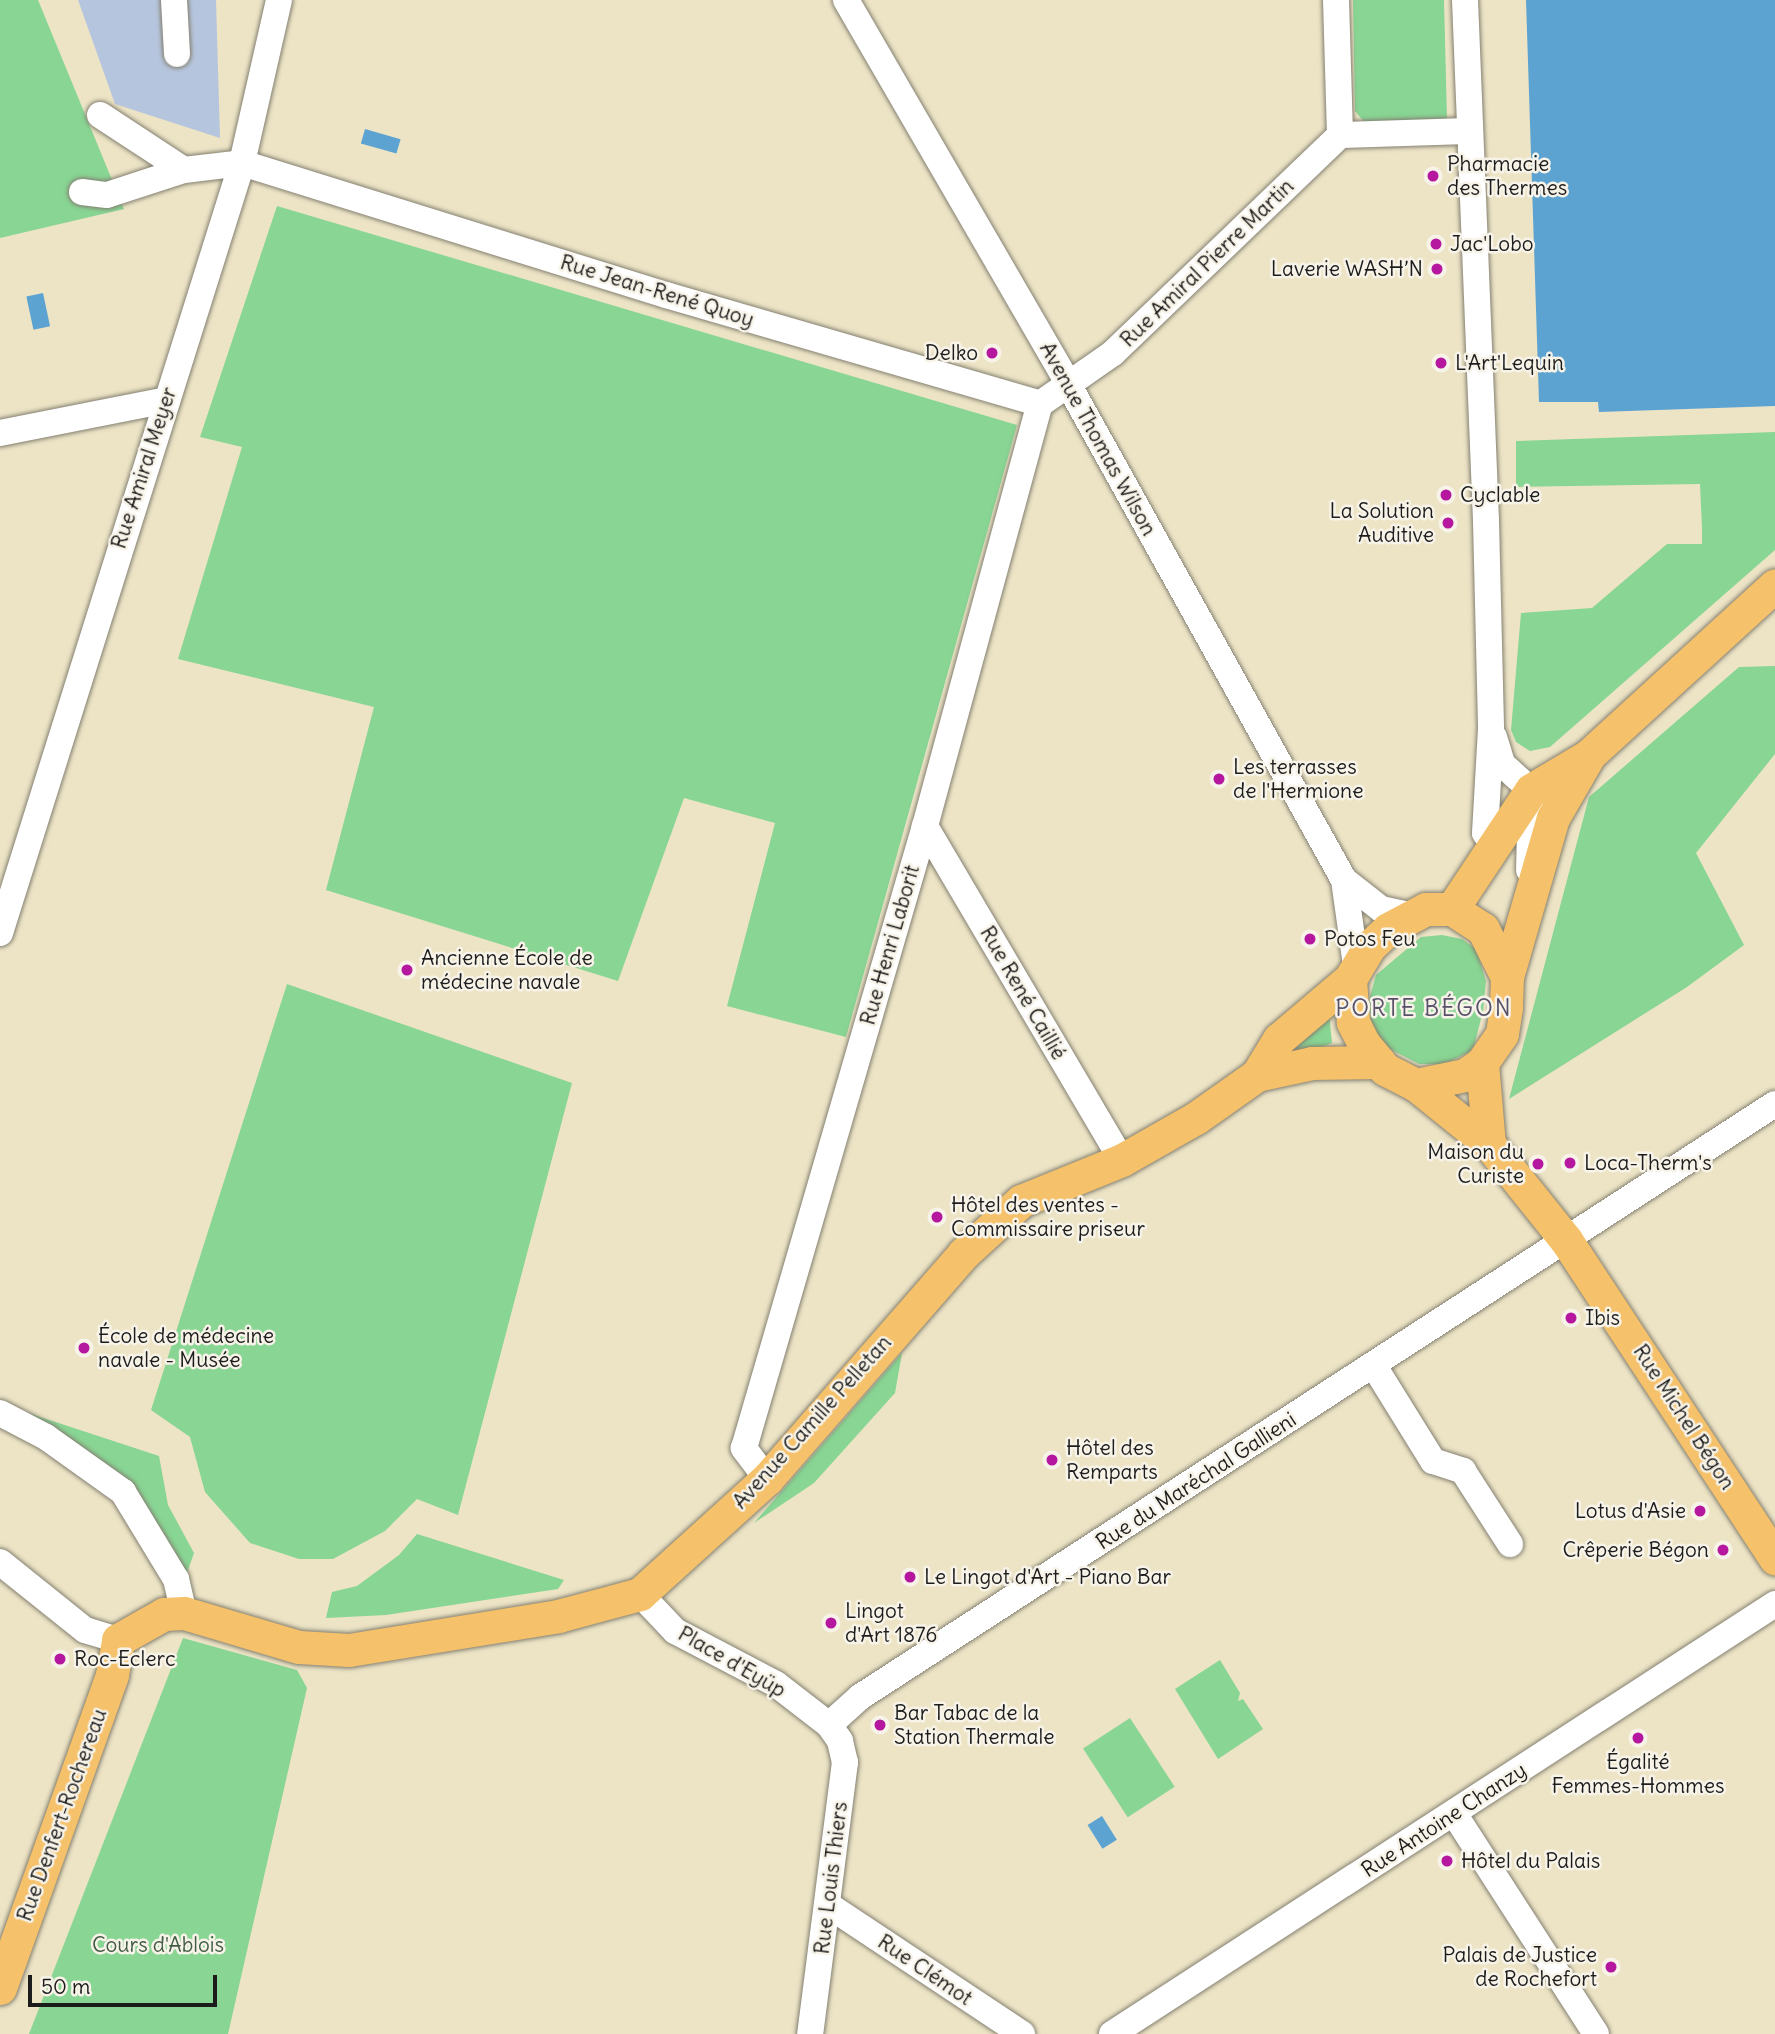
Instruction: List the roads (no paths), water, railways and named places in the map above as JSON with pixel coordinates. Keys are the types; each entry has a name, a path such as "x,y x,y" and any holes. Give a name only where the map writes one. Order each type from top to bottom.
{"main road":[{"path":"1452,909 1531,790 1588,756 1775,585"},
{"path":"1507,977 1483,929 1452,909 1426,909 1410,915 1388,929 1353,972 1353,1022 1378,1062 1416,1085 1465,1076 1482,1063 1502,1034 1507,977 1525,925 1553,818 1588,756"},
{"name":"Avenue Camille Pelletan","path":"1257,1075 1279,1039 1353,972"},
{"name":"Avenue Camille Pelletan","path":"184,1613 299,1647 349,1650 558,1616 640,1594 767,1479 963,1254 1021,1201 1122,1160 1196,1118 1257,1075 1312,1063 1378,1062"},
{"path":"1482,1063 1489,1144"},
{"name":"Rue Michel Bégon","path":"1416,1085 1489,1144 1566,1240 1775,1558"},
{"path":"118,1640 164,1614 184,1613"},
{"name":"Rue Denfert-Rochereau","path":"0,1988 112,1675 118,1640"}],"street":[{"path":"174,0 177,54"},
{"name":"Rue Amiral Meyer","path":"0,933 242,163 279,0"},
{"name":"Avenue Thomas Wilson","path":"846,0 1067,382 1344,880 1381,909 1410,915"},
{"path":"1336,0 1340,135 1470,131"},
{"path":"1465,0 1491,729 1485,833 1493,844"},
{"path":"100,115 184,170"},
{"name":"Rue Amiral Pierre Martin","path":"1067,382 1113,352 1340,135"},
{"path":"82,192 107,195 184,170 242,163"},
{"name":"Rue Jean-René Quoy","path":"242,163 666,295 1040,404"},
{"path":"1040,404 1067,382"},
{"path":"0,433 166,400"},
{"name":"Rue Henri Laborit","path":"767,1479 744,1448 925,826 1040,404"},
{"path":"1491,729 1502,764 1531,790 1525,925"},
{"name":"Rue René Caillié","path":"925,826 1122,1160"},
{"name":"Avenue Thomas Wilson","path":"1344,880 1353,972"},
{"name":"Rue du Maréchal Gallieni","path":"829,1725 860,1697 1775,1104"},
{"path":"1374,1366 1433,1461 1464,1471 1510,1544"},
{"path":"0,1413 46,1437 123,1492 176,1579 184,1613"},
{"path":"0,1562 85,1630 118,1640"},
{"name":"Place d'Eyüp","path":"640,1594 675,1631 776,1684 829,1725"},
{"name":"Rue Antoine Chanzy","path":"1112,2034 1455,1815 1775,1604"},
{"name":"Rue Louis Thiers","path":"810,2034 845,1762 840,1741 829,1725"},
{"path":"1455,1815 1596,2034"},
{"name":"Rue Clémot","path":"828,1905 1022,2034"}],"water":[{"path":"1526,0 1775,0 1775,406 1599,412 1598,402 1539,402"},
{"path":"365,129 401,139 396,154 361,143"},
{"path":"43,293 50,326 33,330 26,297"},
{"path":"1102,1816 1117,1840 1102,1849 1088,1825"}],"place":[{"name":"Pharmacie des Thermes","path":"1433,176"},
{"name":"Jac'Lobo","path":"1436,244"},
{"name":"Laverie WASH’N","path":"1437,269"},
{"name":"Delko","path":"992,353"},
{"name":"L'Art'Lequin","path":"1441,363"},
{"name":"Cyclable","path":"1446,495"},
{"name":"La Solution Auditive","path":"1448,523"},
{"name":"Les terrasses de l'Hermione","path":"1219,779"},
{"name":"Potos Feu","path":"1310,939"},
{"name":"Ancienne École de médecine navale","path":"407,970"},
{"name":"Loca-Therm's","path":"1570,1163"},
{"name":"Maison du Curiste","path":"1538,1164"},
{"name":"Hôtel des ventes - Commissaire priseur","path":"937,1217"},
{"name":"Ibis","path":"1571,1318"},
{"name":"École de médecine navale - Musée","path":"84,1348"},
{"name":"Hôtel des Remparts","path":"1052,1460"},
{"name":"Lotus d'Asie","path":"1700,1511"},
{"name":"Crêperie Bégon","path":"1723,1550"},
{"name":"Le Lingot d'Art - Piano Bar","path":"910,1577"},
{"name":"Lingot d'Art 1876","path":"831,1623"},
{"name":"Roc-Eclerc","path":"60,1659"},
{"name":"Bar Tabac de la Station Thermale","path":"880,1725"},
{"name":"Égalité Femmes-Hommes","path":"1638,1738"},
{"name":"Hôtel du Palais","path":"1447,1861"},
{"name":"Palais de Justice de Rochefort","path":"1611,1967"}],"district":[{"name":"PORTE BÉGON","path":"1424,1008"}],"park label":[{"name":"Cours d'Ablois","path":"158,1945"}]}
